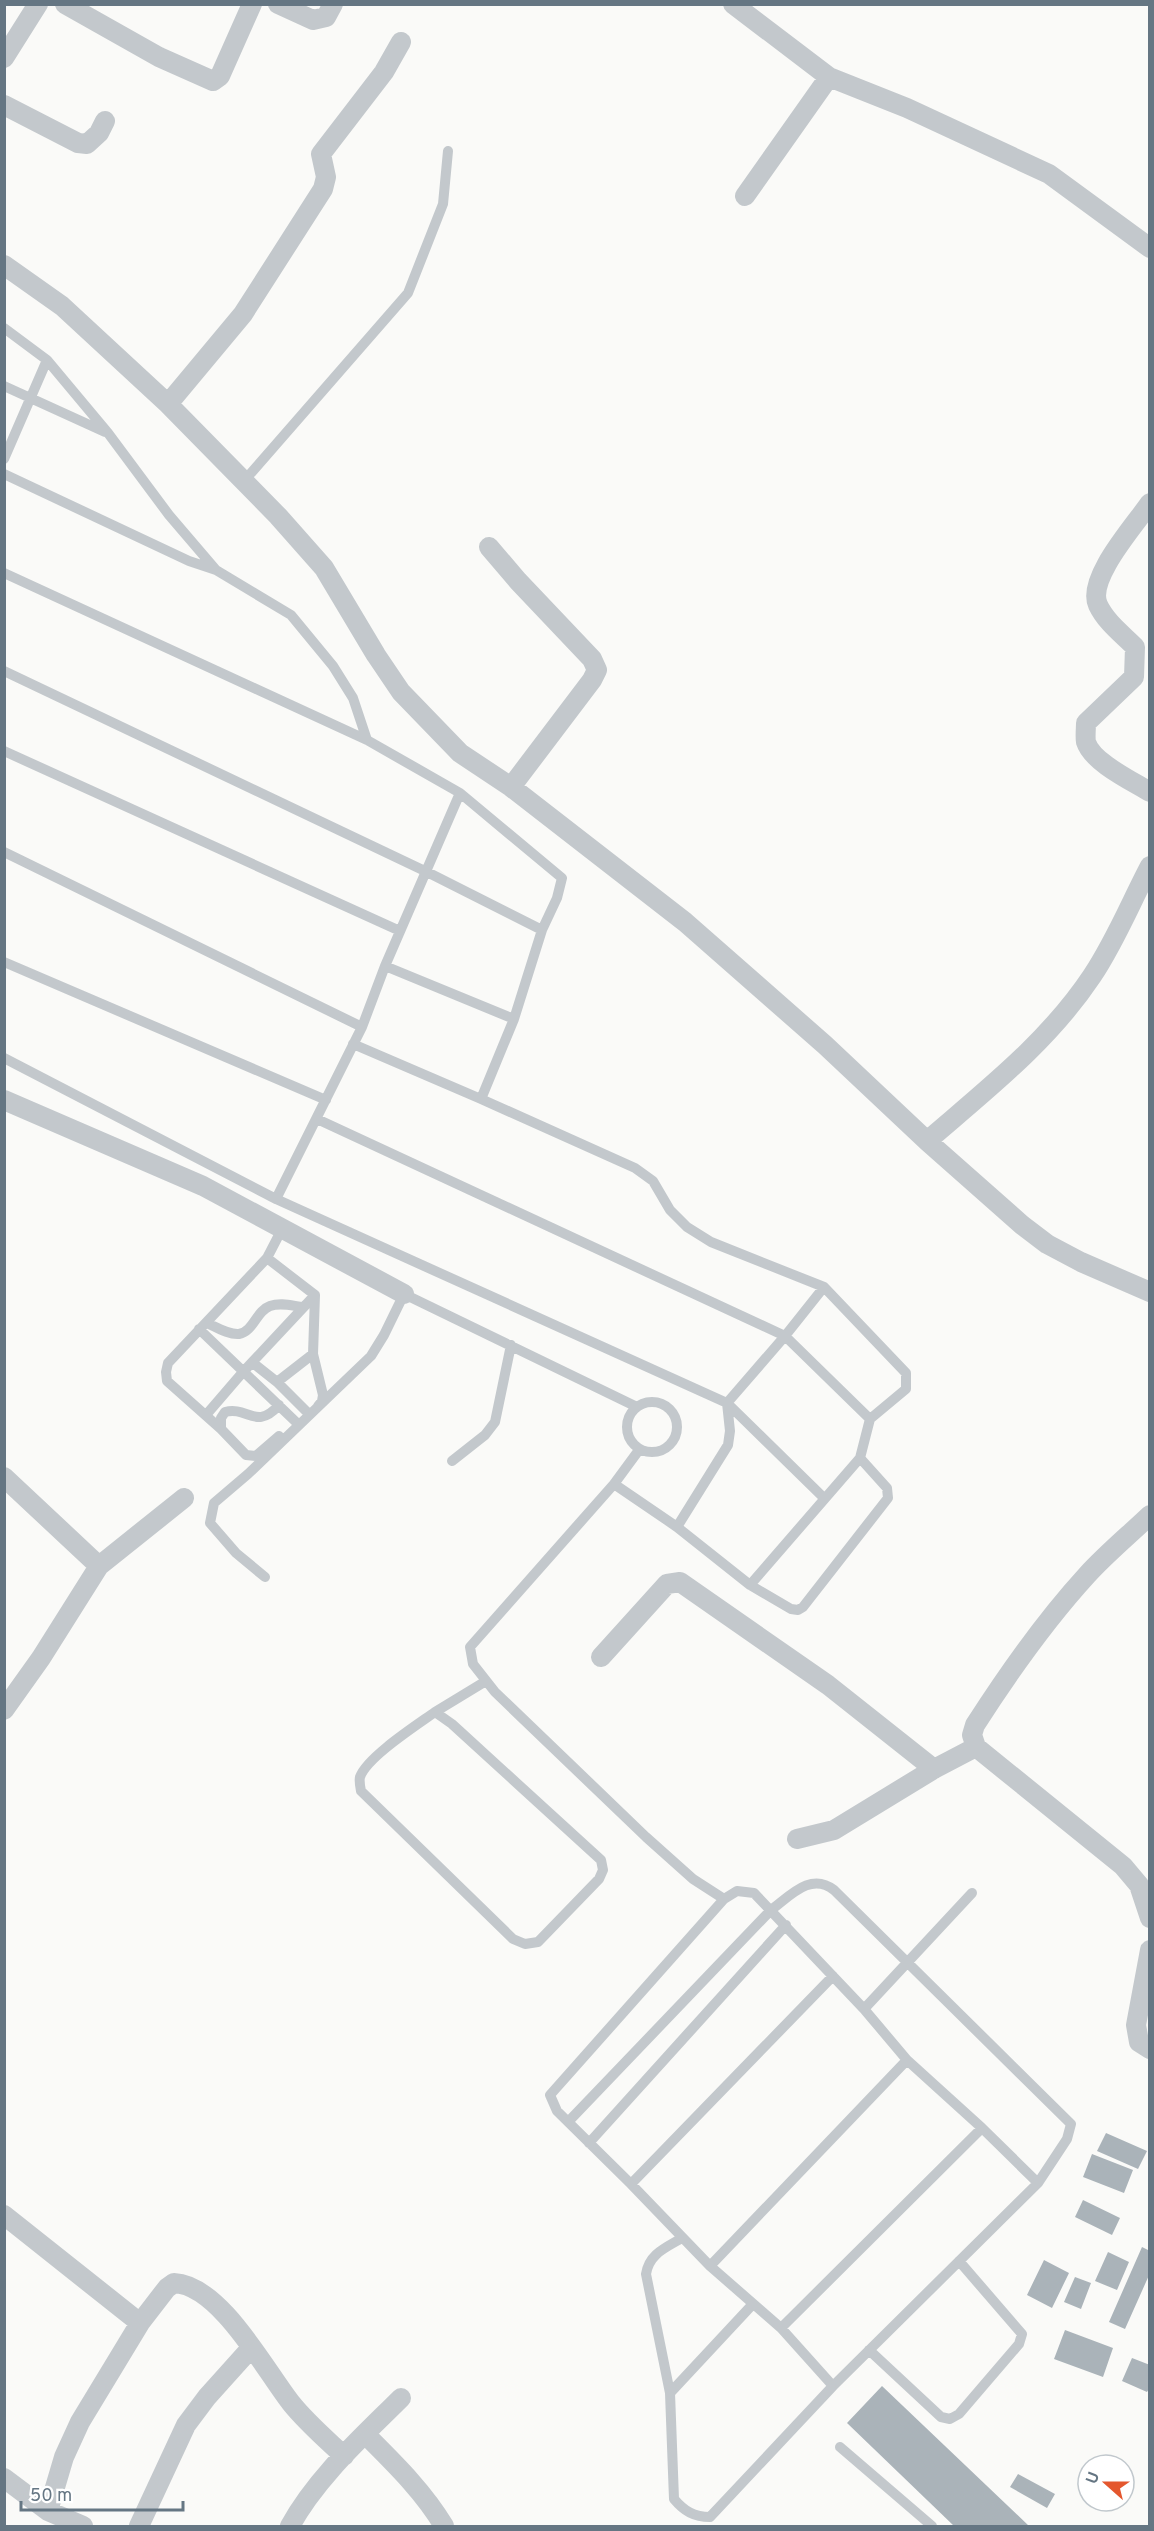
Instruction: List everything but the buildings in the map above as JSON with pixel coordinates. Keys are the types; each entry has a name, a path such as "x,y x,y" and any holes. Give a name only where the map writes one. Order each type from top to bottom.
{"street":[{"path":"4,58 38,4"},
{"path":"65,4 159,57 213,81 220,76 252,4"},
{"path":"279,4 313,20 326,17 333,4"},
{"path":"733,4 829,77 908,108 1049,174 1149,248"},
{"path":"168,404 243,314 323,189 326,177 321,154 384,72 401,42"},
{"path":"745,195 829,77"},
{"path":"4,105 78,143 87,144 99,133 105,121"},
{"path":"4,265 62,306 168,404 244,481 324,568 401,692 460,753 511,787 685,922 825,1045 927,1141 1022,1225 1047,1244 1121,1281 1149,1292"},
{"path":"1149,503 1100,575 1096,590 1096,602 1105,617 1135,647 1134,677 1086,723 1086,741 1090,751 1099,760 1149,792"},
{"path":"489,547 592,659 597,670 592,680 511,787"},
{"path":"927,1141 1012,1068 1049,1032 1092,975 1149,866"},
{"path":"4,1100 203,1186 404,1294"},
{"path":"4,1477 99,1566"},
{"path":"4,1710 41,1658 99,1566 184,1498"},
{"path":"1149,1515 1087,1574 1013,1665 975,1725 972,1735 976,1747 1123,1866 1139,1885 1149,1918"},
{"path":"601,1657 667,1584 680,1582 828,1685 934,1769"},
{"path":"796,1839 834,1830 934,1769 976,1747"},
{"path":"1149,1950 1136,2025 1139,2042 1149,2049"},
{"path":"4,2215 140,2323"},
{"path":"48,2511 70,2440 140,2323 167,2288 174,2283 197,2291 223,2311 292,2404 344,2456"},
{"path":"139,2526 186,2425 207,2397 251,2348"},
{"path":"290,2526 298,2512 344,2456 401,2398"},
{"path":"365,2434 403,2472 430,2504 444,2526"},
{"path":"4,2478 48,2511 83,2526"}],"lane":[{"path":"244,481 408,293 443,204 448,151"},
{"path":"4,328 47,360 108,434 169,515 216,570"},
{"path":"4,459 47,360"},
{"path":"4,386 108,434"},
{"path":"4,474 189,561 216,570 291,615 333,666 353,698 367,740"},
{"path":"4,573 367,740 460,793 562,878 557,898 542,930 514,1019 481,1099"},
{"path":"4,671 428,872 542,930"},
{"path":"4,751 400,931"},
{"path":"276,1199 362,1027 385,966 428,872 460,793"},
{"path":"4,852 362,1027"},
{"path":"4,962 326,1100"},
{"path":"385,966 514,1019"},
{"path":"353,1044 635,1168 653,1181 670,1210 681,1221 711,1242 824,1287 906,1373 906,1389 870,1419"},
{"path":"4,1058 276,1199 727,1403 824,1498"},
{"path":"317,1119 785,1336 870,1419 870,1427 860,1458 750,1585"},
{"path":"282,1229 267,1258 168,1363 166,1372 167,1381 206,1414 246,1455 256,1456 322,1401 313,1354 315,1296"},
{"path":"267,1258 315,1296"},
{"path":"677,1527 728,1445 730,1431 727,1403 824,1287"},
{"path":"265,1577 236,1552 210,1523 214,1503 364,1365 377,1348 404,1294 637,1407"},
{"path":"206,1414 315,1296"},
{"path":"203,1326 240,1334 249,1329 269,1306 282,1304 303,1307"},
{"path":"203,1326 243,1372 296,1422"},
{"path":"452,1461 485,1435 495,1422 511,1345"},
{"path":"277,1382 313,1354"},
{"path":"253,1363 277,1382 308,1413"},
{"path":"644,1403 659,1403 671,1412 677,1425 673,1441 668,1446 654,1452 639,1450 633,1444 626,1429 627,1421 637,1407 644,1403"},
{"path":"221,1429 225,1412 231,1410 254,1418 265,1417 279,1405"},
{"path":"639,1450 614,1484 470,1647 473,1664 486,1681 633,1825 693,1879 724,1899"},
{"path":"614,1484 677,1527 750,1585 790,1609 798,1610 803,1607 888,1498 887,1488 860,1458"},
{"path":"435,1712 461,1732 601,1860 603,1870 599,1879 538,1942 525,1944 513,1939 361,1791 359,1779 365,1768 393,1742 435,1712 486,1681"},
{"path":"568,2122 771,1910 803,1887 818,1881 826,1883 1071,2124 1067,2139 1038,2183 833,2386 710,2517 700,2517 687,2512 674,2499 670,2393 646,2274 651,2258 681,2238"},
{"path":"833,2386 781,2328 752,2305 681,2238 631,2184 557,2111 550,2095 724,1899 736,1891 745,1890 754,1893 864,2009 907,2060 1038,2183"},
{"path":"864,2009 972,1893"},
{"path":"589,2143 786,1925"},
{"path":"631,2184 833,1976"},
{"path":"710,2266 907,2060"},
{"path":"781,2328 982,2128"},
{"path":"870,2350 941,2417 950,2419 958,2414 1019,2344 1022,2334 959,2261"},
{"path":"670,2393 752,2305"},
{"path":"840,2447 932,2526"}]}
